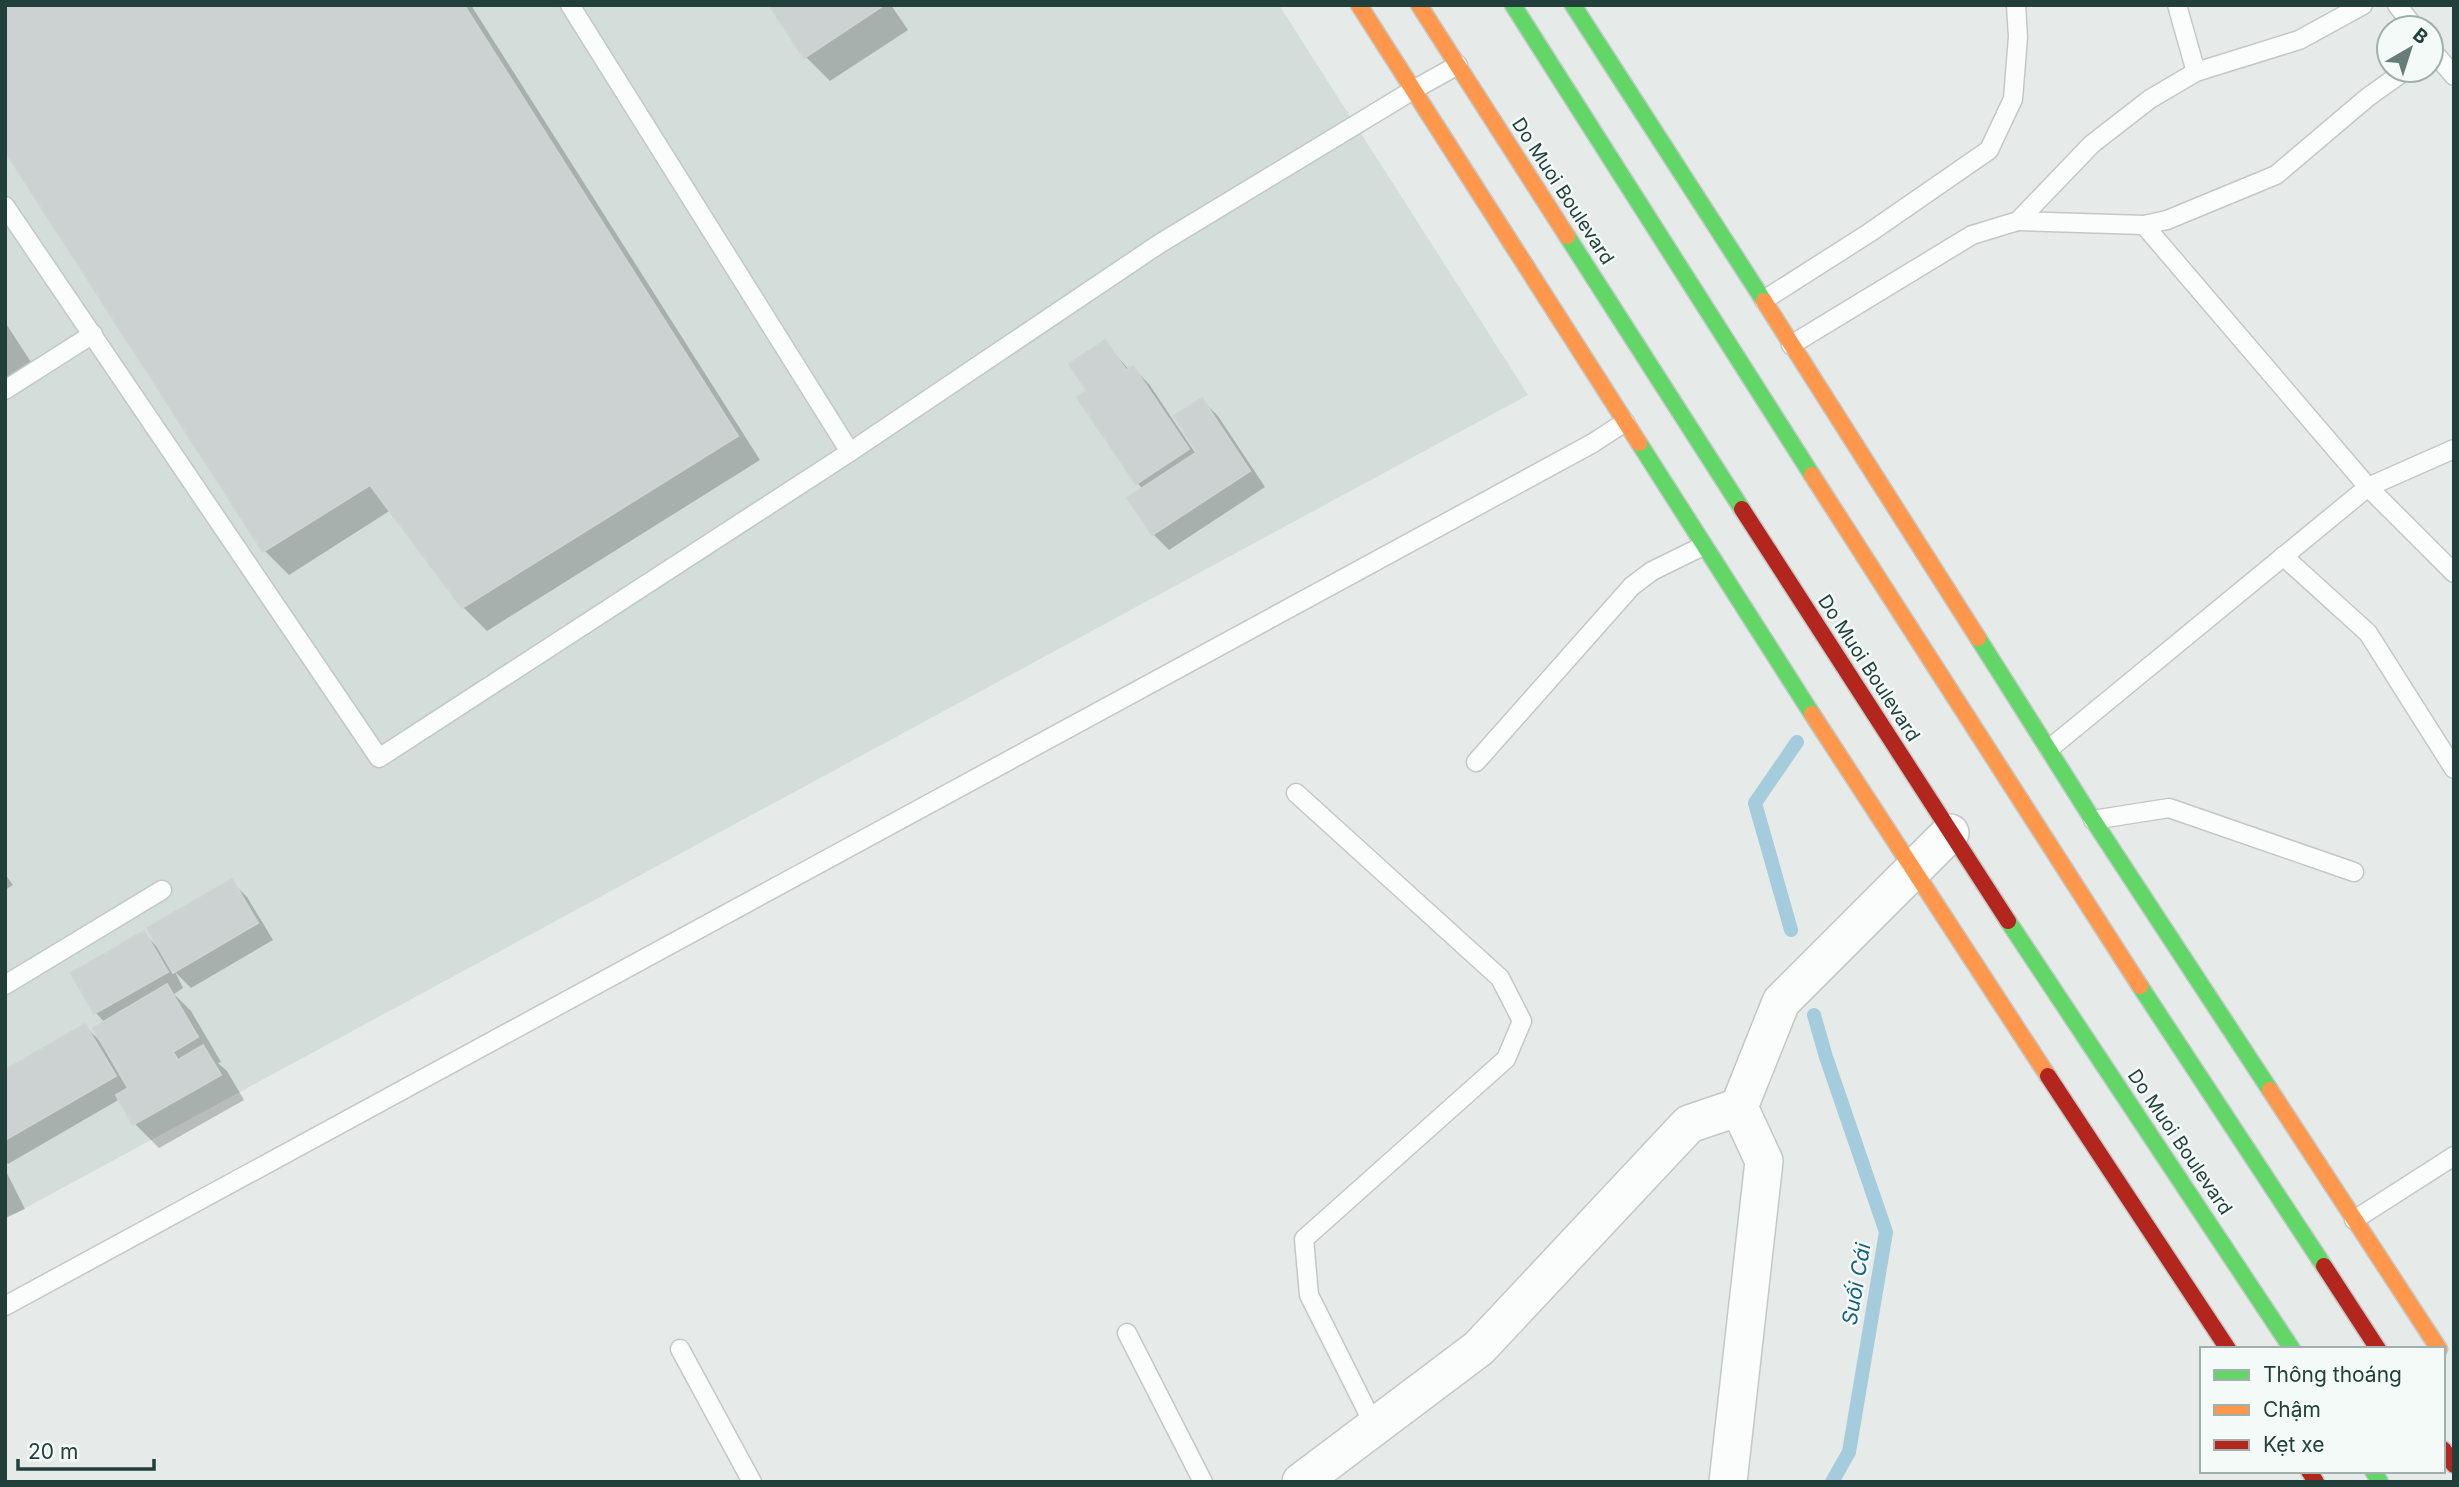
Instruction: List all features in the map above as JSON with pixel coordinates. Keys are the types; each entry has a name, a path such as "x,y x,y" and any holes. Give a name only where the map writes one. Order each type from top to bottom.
{"highway":[{"path":"1359,5 1912,870 2227,1347"},
{"name":"Do Muoi Boulevard","path":"1419,5 1950,833 2291,1347"},
{"path":"1513,5 2057,858 2377,1347"},
{"path":"1573,5 1764,300 2093,820 2438,1347"}],"street":[{"path":"1728,1482 1764,1161 1739,1107 1781,1002 1950,833"},
{"path":"1301,1482 1479,1348 1689,1124 1739,1107"}],"lane":[{"path":"570,5 850,452"},
{"path":"1764,300 1869,233 1989,150 2013,99 2018,37 2016,5"},
{"path":"2177,5 2196,72"},
{"path":"2018,221 2092,144 2150,99 2196,72 2299,40 2363,5"},
{"path":"5,206 379,758 850,452 1158,244 1458,65"},
{"path":"1791,345 1972,235 2018,221 2144,225 2167,220 2276,175 2386,84"},
{"path":"2144,225 2368,487 2454,573"},
{"path":"5,390 93,334"},
{"path":"5,1306 1593,443 1625,422"},
{"path":"2049,749 2368,487 2454,449"},
{"path":"1476,762 1632,586 1652,571 1703,546"},
{"path":"2283,556 2368,633 2454,769"},
{"path":"1296,793 1500,978 1522,1021 1506,1059 1304,1239 1310,1295 1375,1427"},
{"path":"2093,820 2169,808 2354,872"},
{"path":"5,985 162,890"},
{"path":"2354,1220 2454,1156"},
{"path":"1127,1333 1203,1482"},
{"path":"680,1349 752,1482"}],"shaded area":[{"path":"5,5 1279,5 1528,395 5,1219"}],"building":[{"path":"5,5 464,5 738,436 462,608 370,485 263,552 5,151"},
{"path":"769,5 884,5 804,58"},
{"path":"1105,340 1126,370 1133,366 1189,449 1136,484 1077,397 1087,391 1069,364"},
{"path":"1202,398 1250,471 1152,535 1127,498 1197,452 1174,416"},
{"path":"232,879 258,923 173,973 147,928"},
{"path":"144,931 168,972 94,1014 71,973"},
{"path":"167,984 198,1037 173,1052 178,1060 203,1045 221,1075 133,1125 116,1095 128,1088 93,1028"},
{"path":"85,1024 116,1076 5,1140 5,1070"}],"waterway":[{"name":"Suối Cái","path":"1791,930 1755,803 1797,742"},
{"name":"Suối Cái","path":"1814,1015 1886,1232 1849,1452 1832,1482"}],"traffic: fast":[{"path":"1513,5 1812,475"},
{"path":"1573,5 1764,301"},
{"path":"1567,236 1742,509"},
{"path":"1639,443 1812,714"},
{"path":"1978,638 2093,820 2270,1090"},
{"path":"2008,921 2291,1347"},
{"path":"2140,986 2324,1266"},
{"path":"2374,1473 2380,1482"}],"traffic: slow":[{"path":"1359,5 1639,443"},
{"path":"1419,5 1567,236"},
{"path":"1764,301 1978,638"},
{"path":"1812,475 2140,986"},
{"path":"1812,714 2048,1076"},
{"path":"2270,1090 2438,1347"}],"traffic: jam":[{"path":"1742,509 2008,921"},
{"path":"2048,1076 2227,1347"},
{"path":"2324,1266 2377,1347"},
{"path":"2445,1452 2454,1465"},
{"path":"2310,1473 2316,1482"}]}
